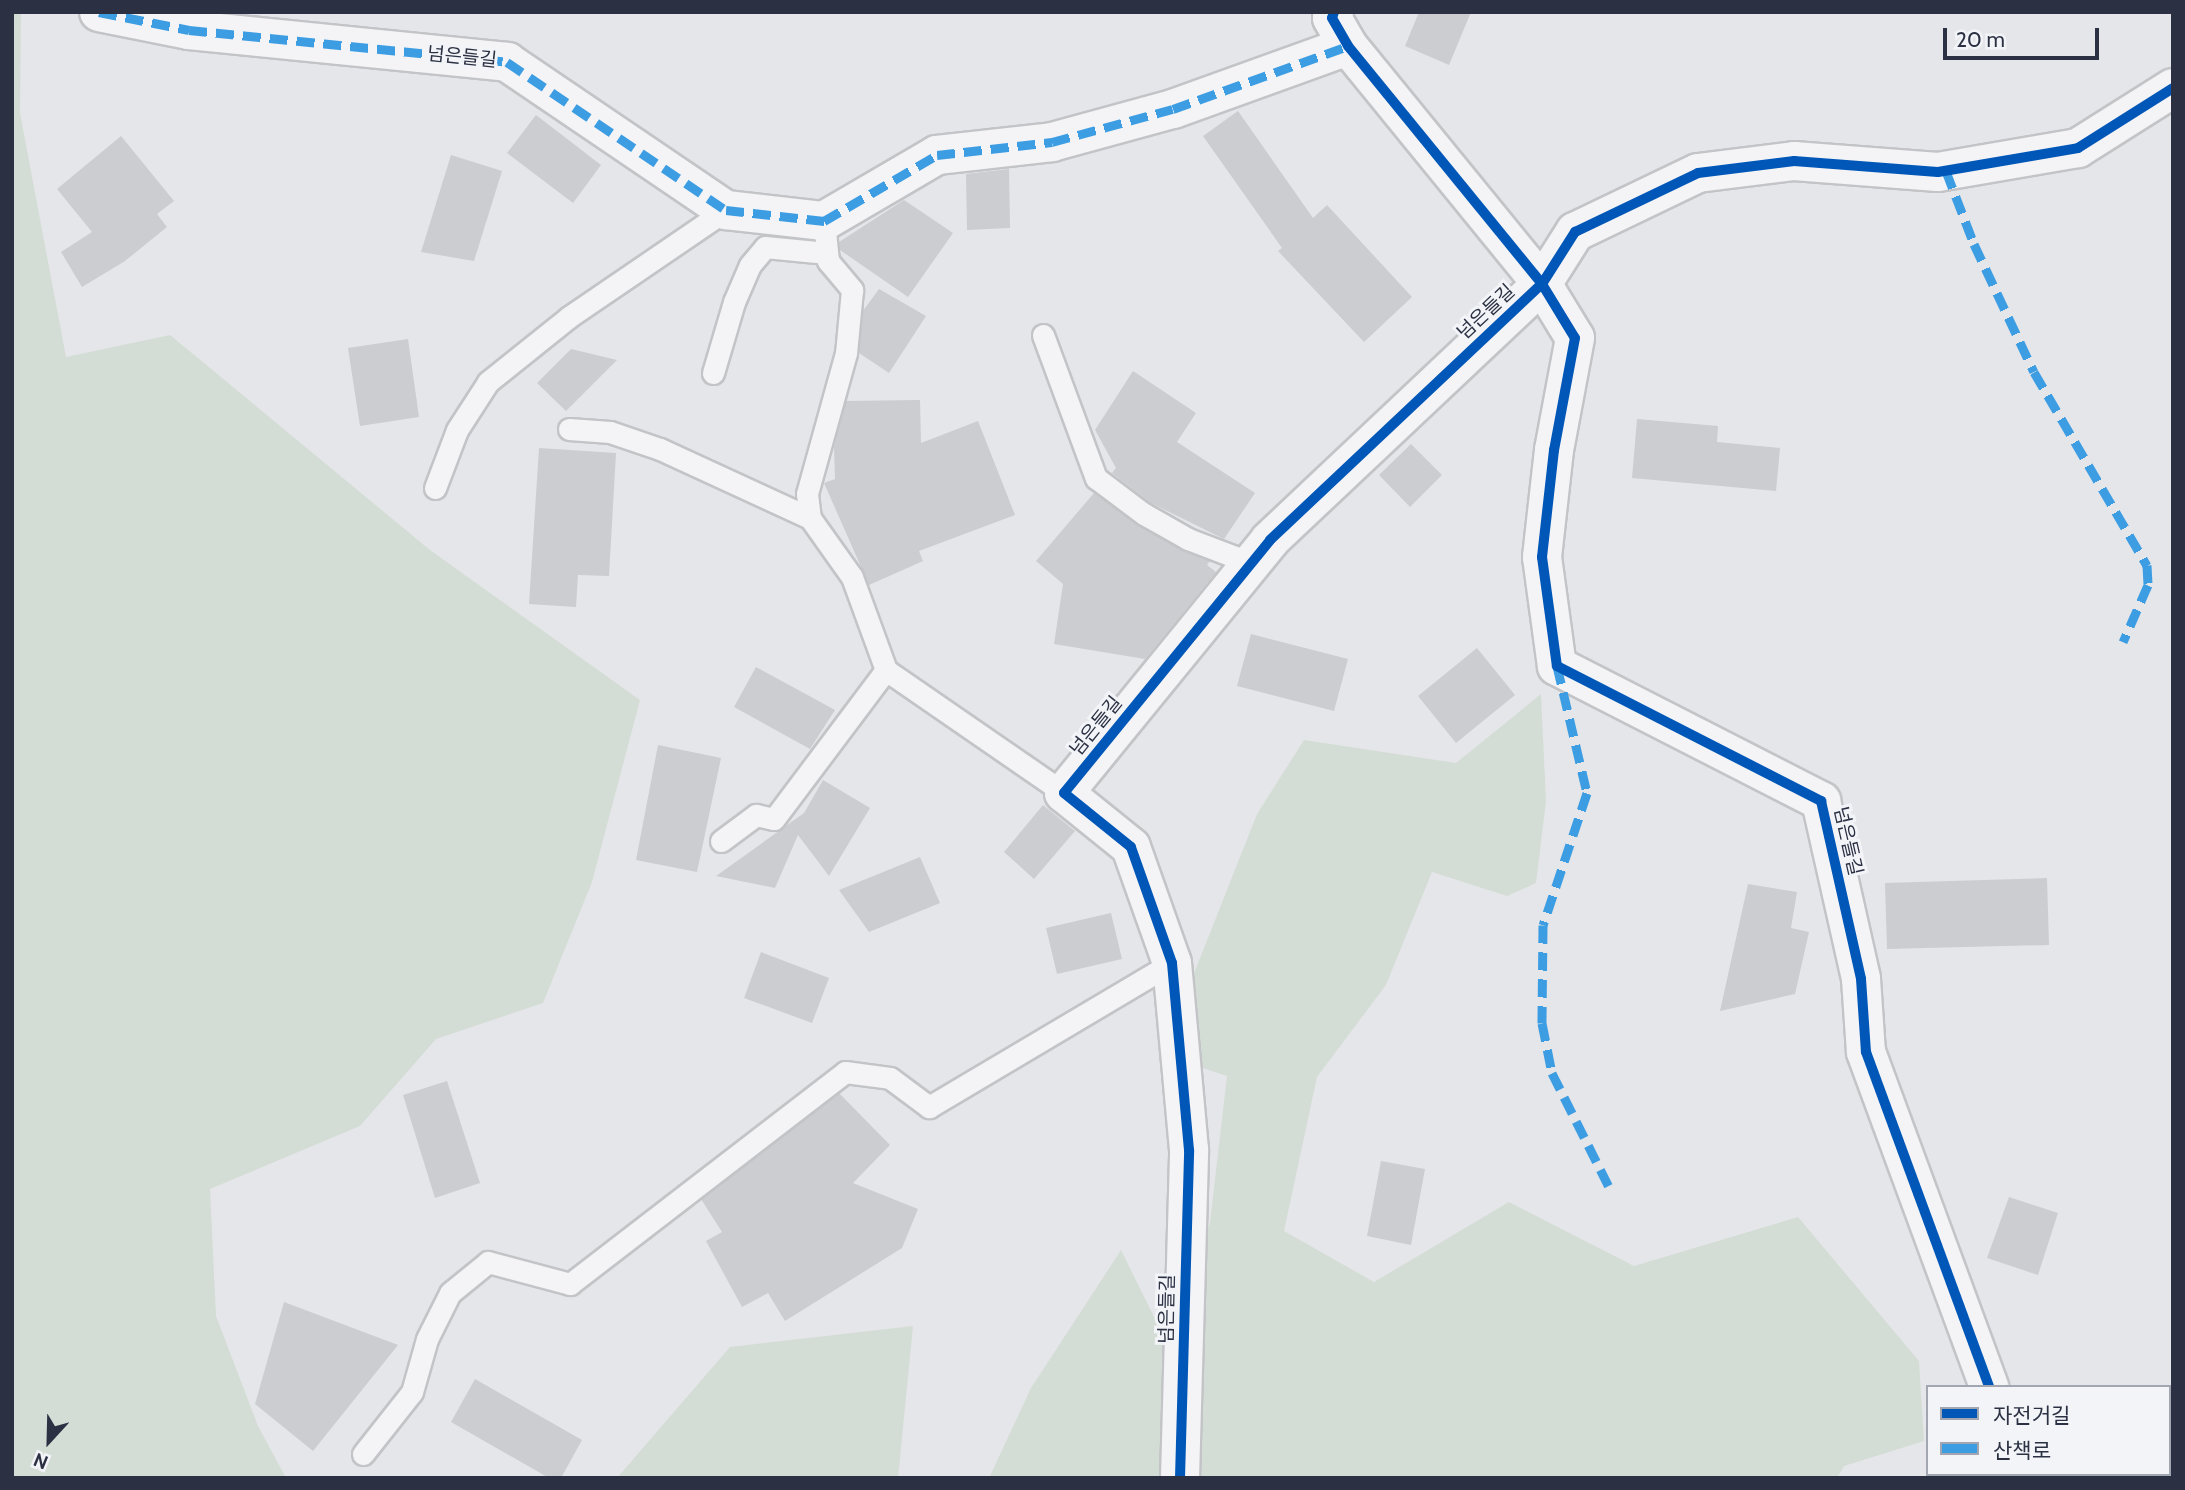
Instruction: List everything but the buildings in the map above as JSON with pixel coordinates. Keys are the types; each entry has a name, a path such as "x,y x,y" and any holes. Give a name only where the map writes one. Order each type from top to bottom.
{"street":[{"name":"넘은들길","path":"99,12 189,30 507,62 726,210 825,237"},
{"path":"825,237 937,155 1052,142 1173,109 1341,29 1542,284 1575,232 1698,173 1794,161 1938,172 2078,148 2173,88"},
{"name":"넘은들길","path":"1180,1478 1189,1150 1172,963 1132,847 1063,793 1251,563 1542,284 1575,338 1554,450 1542,557 1557,666 1821,801 1861,979 1866,1052 1988,1385"}],"lane":[{"path":"435,488 457,430 488,382 569,317 726,210"},
{"path":"713,373 734,302 750,265 765,247 825,237 852,290 846,353 807,494 810,518 852,577 886,670 774,820 756,815 721,841"},
{"path":"1043,335 1096,478 1144,514 1188,540 1251,563"},
{"path":"569,429 610,432 660,449 810,518"},
{"name":"넘은들길","path":"886,670 1063,793"},
{"path":"363,1454 412,1392 427,1339 450,1293 488,1262 570,1284 845,1072 890,1078 929,1107 1172,963"}],"shaded area":[{"path":"12,12 21,12 20,113 66,357 170,335 430,550 640,700 592,882 543,1003 436,1039 360,1126 210,1189 216,1316 258,1426 286,1478 12,1478"},
{"path":"1541,694 1546,801 1536,883 1507,896 1432,872 1386,985 1317,1077 1284,1231 1374,1282 1509,1202 1634,1266 1798,1217 1919,1361 1924,1441 1844,1466 1837,1478 989,1478 1031,1388 1121,1250 1163,1335 1210,1223 1227,1076 1194,1065 1189,986 1257,814 1304,740 1456,763"},
{"path":"913,1326 898,1478 617,1478 730,1347"}],"marked path":[{"path":"99,12 189,30 507,62 726,210 824,221 937,155 1052,142 1173,109 1348,46"},
{"path":"1946,171 1974,244 2034,372 2147,565 2148,585 2123,642"},
{"path":"1557,666 1587,793 1543,925 1542,1023 1552,1073 1612,1193"},
{"path":"2154,1476 2160,1478"}],"cycle path":[{"path":"1334,12 1332,18 1348,46 1542,284 1575,338 1554,450 1542,557 1557,666 1821,801 1861,979 1866,1052 1988,1385"},
{"path":"1180,1478 1189,1150 1172,963 1131,847 1064,793 1270,540 1542,284 1575,232 1698,173 1794,161 1938,172 2078,148 2173,88"}]}
